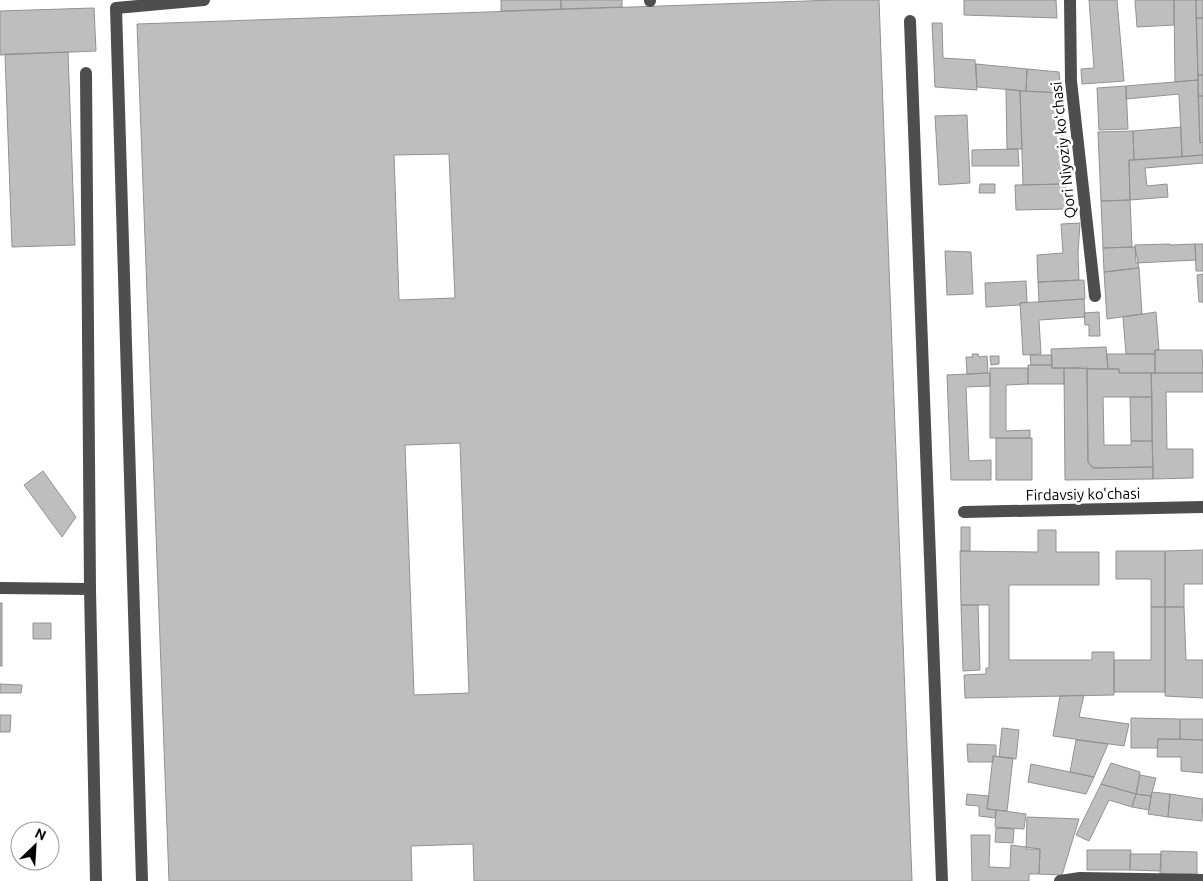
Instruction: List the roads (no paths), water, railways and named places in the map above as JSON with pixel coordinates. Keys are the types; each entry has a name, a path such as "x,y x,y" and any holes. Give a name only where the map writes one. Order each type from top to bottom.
{"street":[{"path":"142,881 116,8 204,0"},
{"name":"Qori Niyoziy koʻchasi","path":"1070,0 1071,82 1095,296"},
{"path":"910,21 942,881"},
{"path":"86,73 90,589 96,881"},
{"name":"Firdavsiy ko'chasi","path":"964,512 1203,507"},
{"path":"0,588 90,589"},
{"path":"1060,881 1080,878 1203,880"}]}
